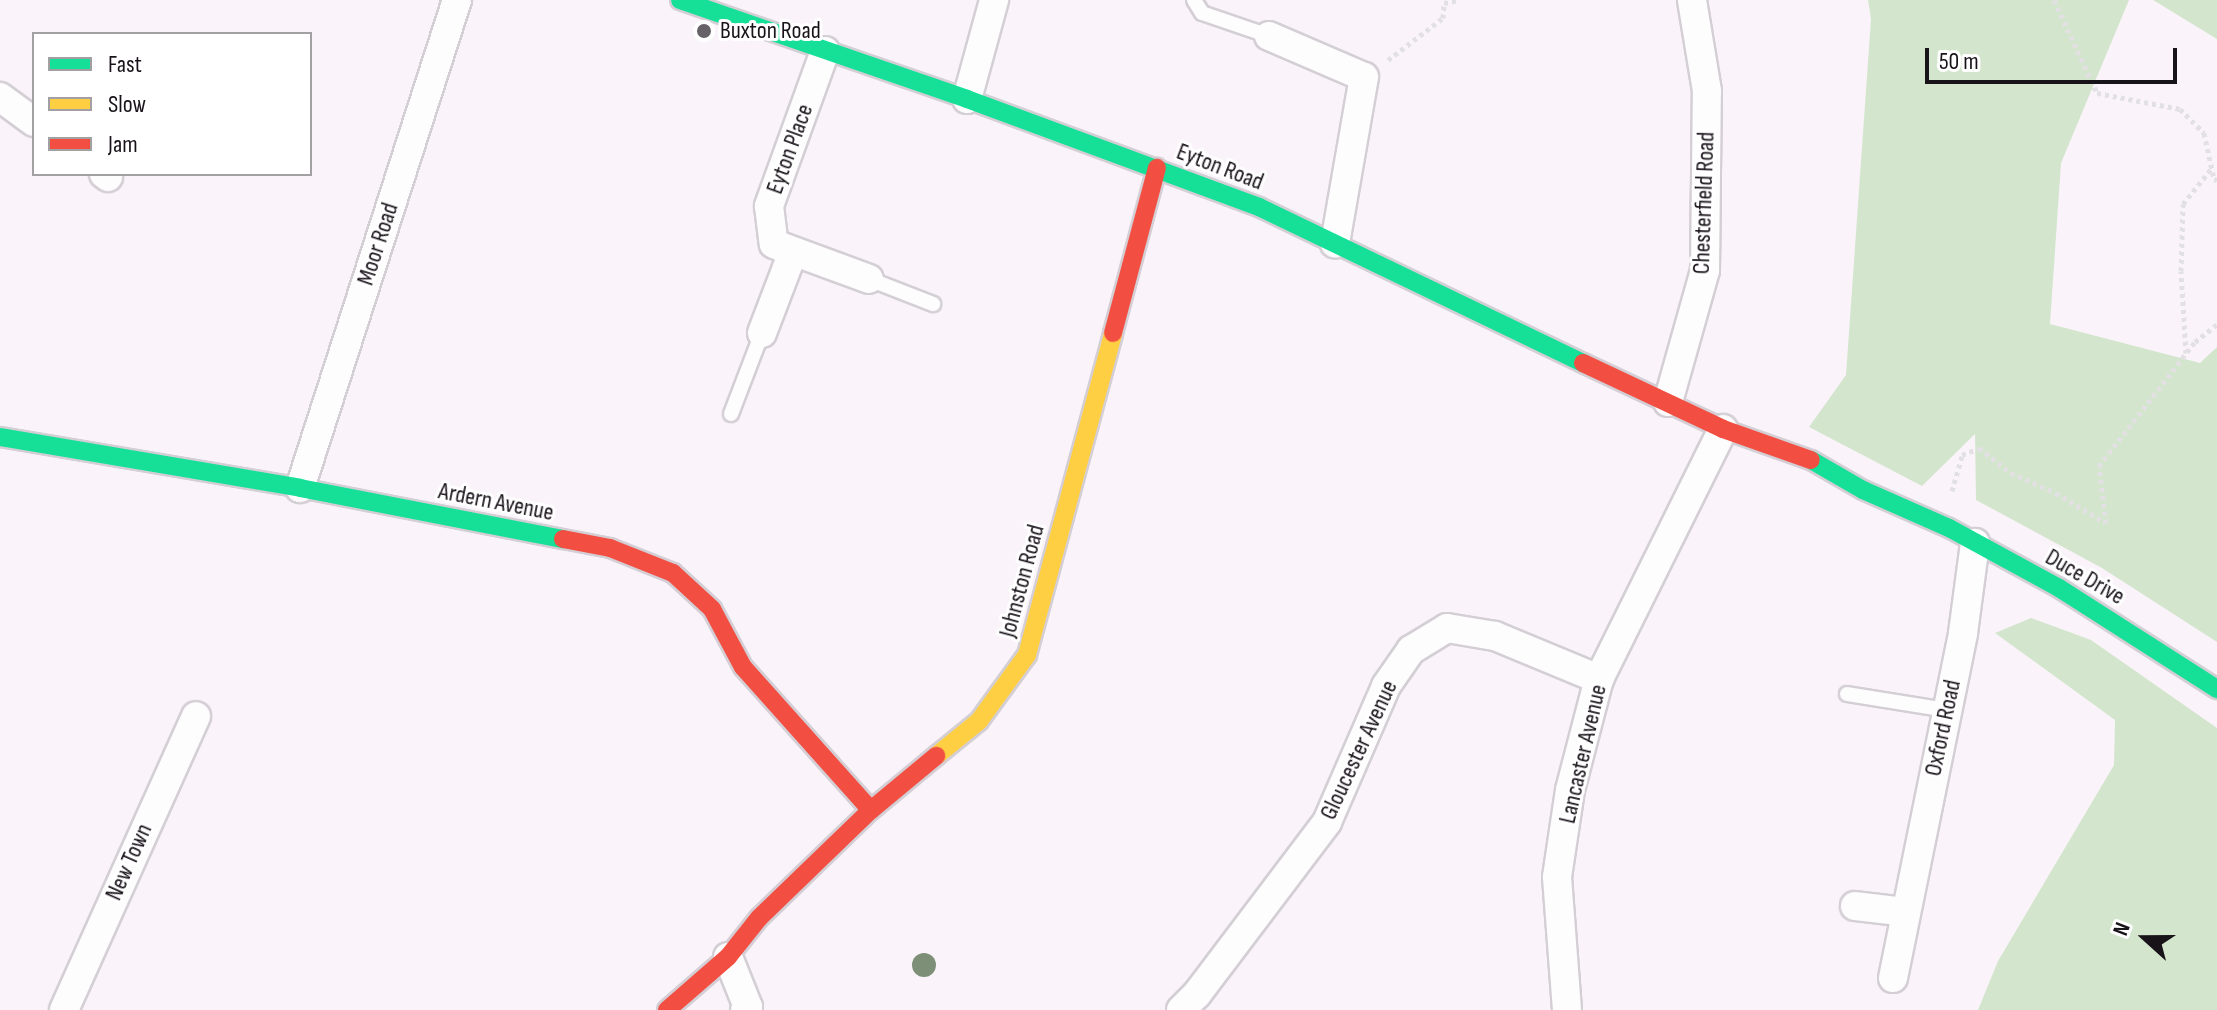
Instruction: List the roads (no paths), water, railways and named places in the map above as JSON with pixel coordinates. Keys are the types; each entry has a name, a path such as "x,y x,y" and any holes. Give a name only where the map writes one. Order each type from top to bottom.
{"street":[{"name":"Moor Road","path":"300,488 457,0"},
{"name":"Eyton Road","path":"680,0 967,99 1259,207 1383,270 1723,429"},
{"path":"967,99 994,0"},
{"name":"Chesterfield Road","path":"1668,402 1705,270 1707,91 1692,0"},
{"path":"1269,36 1364,77 1335,243"},
{"name":"Eyton Place","path":"793,252 774,244 769,206 825,51"},
{"path":"0,97 32,121"},
{"name":"Johnston Road","path":"667,1010 728,957 759,918 871,810 979,721 1027,655 1157,168"},
{"path":"762,333 793,252 869,279"},
{"name":"Duce Drive","path":"1723,429 1810,460 1863,490 1949,528 2083,603 2217,689"},
{"name":"Lancaster Avenue","path":"1567,1010 1557,877 1570,790 1599,679 1723,429"},
{"name":"Ardern Avenue","path":"0,437 300,488 610,548 673,573 712,609 743,667 871,810"},
{"name":"Oxford Road","path":"1893,978 1963,633 1975,543"},
{"name":"Gloucester Avenue","path":"1181,1010 1197,994 1327,822 1386,686 1411,650 1447,628 1495,636 1599,679"},
{"name":"New Town","path":"64,1010 196,716"},
{"path":"1855,906 1906,912"},
{"path":"728,957 748,1007 745,1010"}],"lane":[{"path":"1194,0 1202,13 1269,36"},
{"path":"869,279 933,304"},
{"path":"731,414 762,333"},
{"path":"1847,694 1947,710"}],"place":[{"name":"Buxton Road","path":"704,31"}]}
